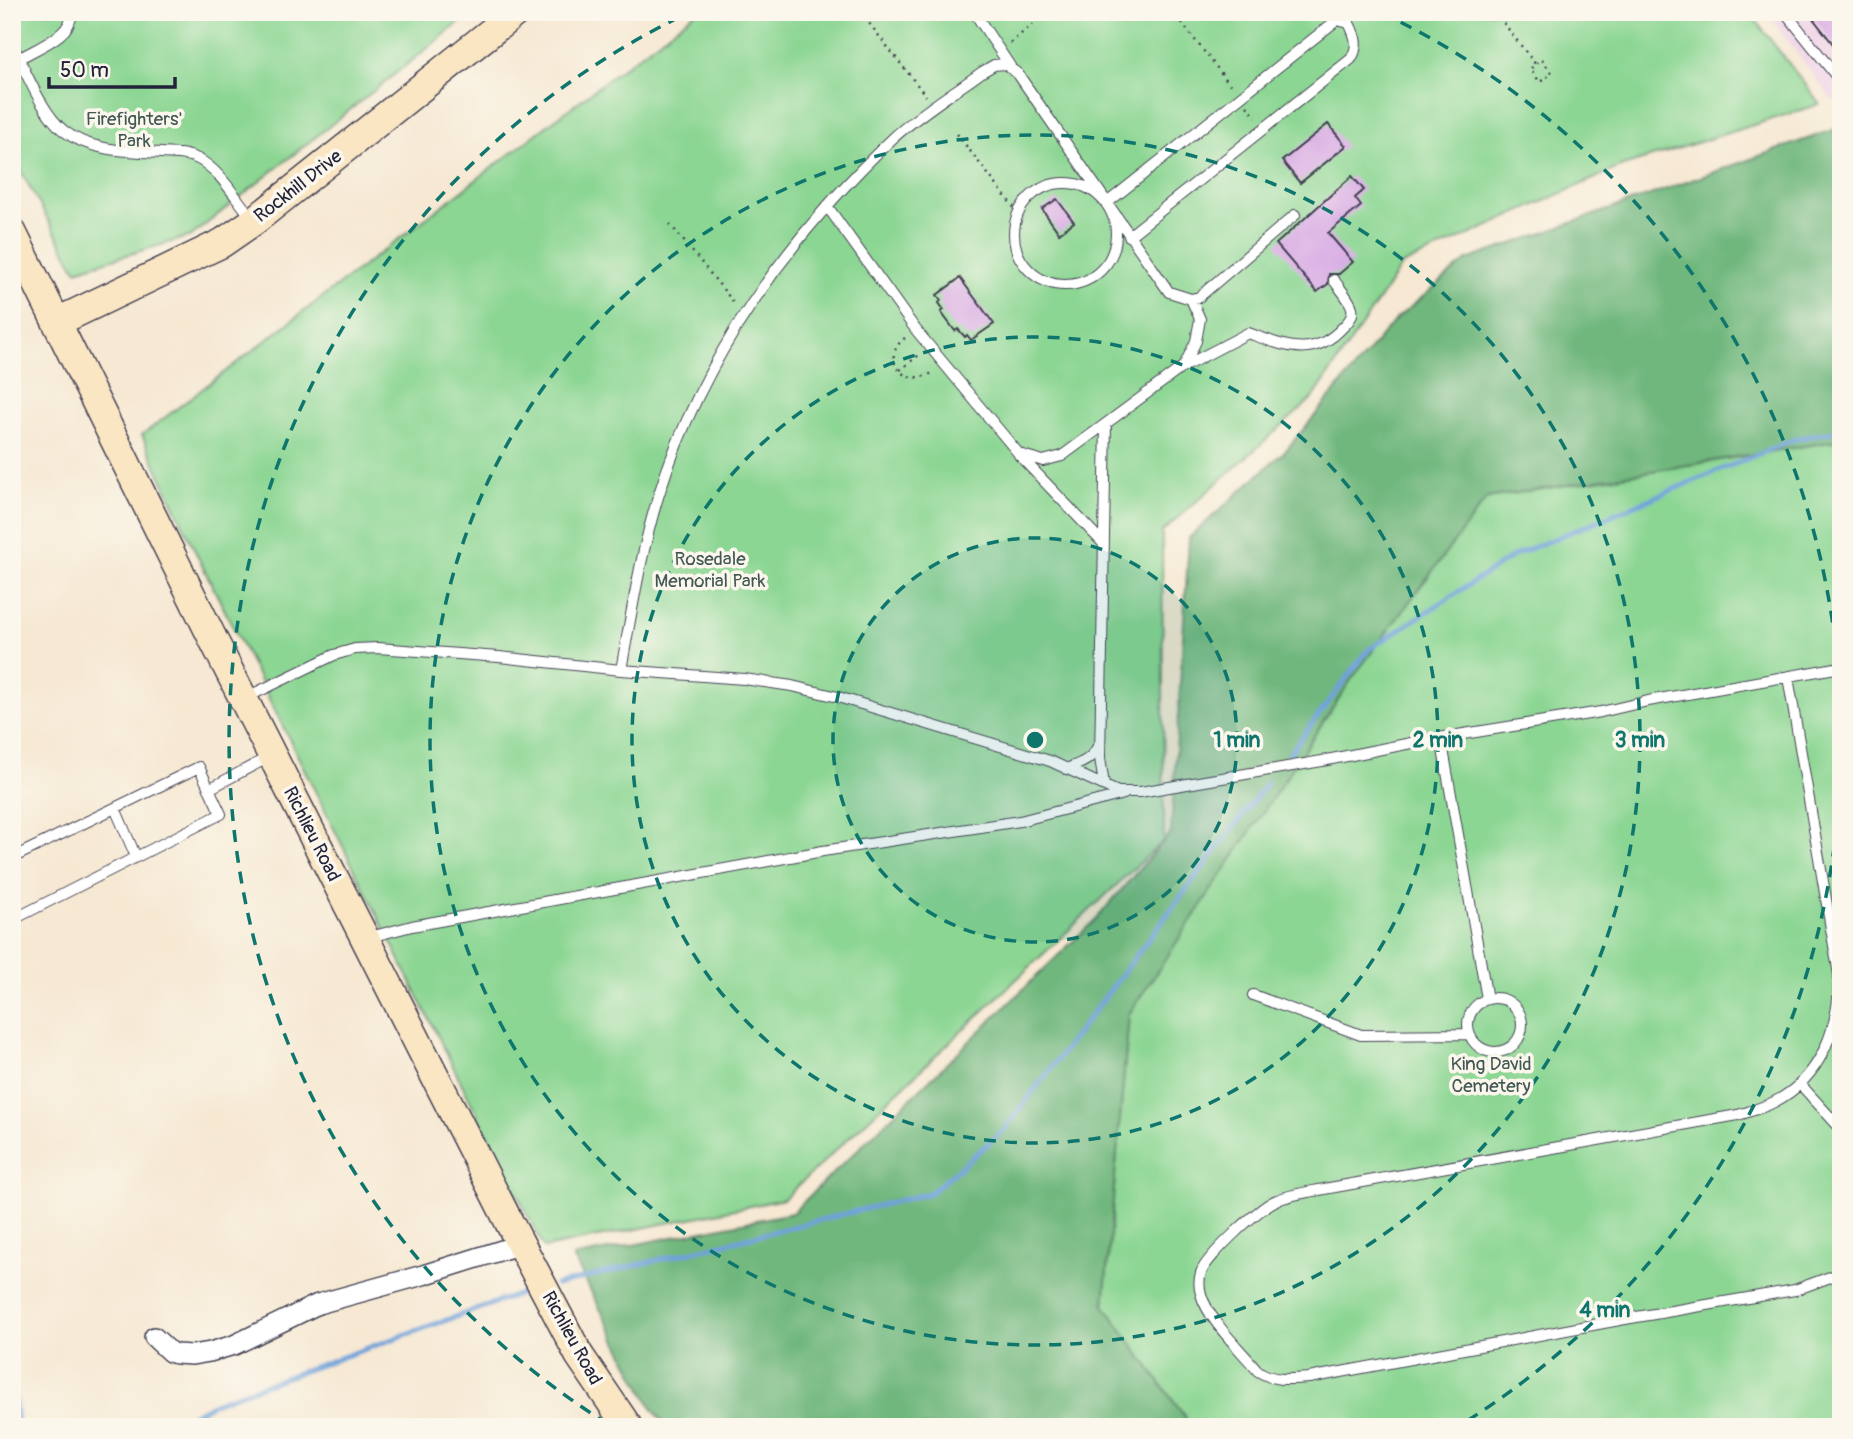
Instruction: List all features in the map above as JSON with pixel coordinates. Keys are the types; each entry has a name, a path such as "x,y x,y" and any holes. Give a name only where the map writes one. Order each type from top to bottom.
{"main road":[{"name":"Rockhill Drive","path":"57,321 222,243 254,221 516,12"},
{"name":"Richlieu Road","path":"12,232 272,755 521,1244 579,1355 628,1427"}],"street":[{"path":"154,1337 176,1354 210,1352 233,1345 318,1304 521,1244"}],"lane":[{"path":"20,58 66,31 72,22 71,12"},
{"path":"974,12 1169,292 1191,299 1199,297 1295,215"},
{"path":"1107,203 1347,12"},
{"path":"1785,12 1819,56 1841,78"},
{"path":"1129,236 1351,59 1357,50 1355,35 1349,23 1337,20"},
{"path":"12,44 51,119 63,131 93,145 113,150 183,154 197,159 223,181 254,221"},
{"path":"621,670 645,544 660,492 690,412 744,315 771,273 827,206 894,137 994,65 1010,66"},
{"path":"1078,185 1107,203 1114,218 1116,235 1113,252 1105,267 1092,278 1076,285 1059,285 1043,280 1029,270 1019,257 1015,224 1019,214 1031,196 1045,187 1078,185"},
{"path":"827,206 916,330 1019,454 1104,544"},
{"path":"1019,454 1043,461 1062,456 1184,366 1248,333 1286,346 1314,348 1325,342 1335,336 1351,318 1352,308 1334,280"},
{"path":"1184,366 1196,341 1200,319 1191,299"},
{"path":"1104,785 1101,740 1106,424"},
{"path":"244,698 334,655 355,649 378,648 744,679 792,686 838,697 984,740 1066,769 1118,792 1132,792"},
{"path":"366,939 411,926 823,851 1020,821 1132,792 1601,712 1648,701 1841,667"},
{"path":"1788,677 1837,930 1840,998 1838,1026 1800,1084 1777,1101 1738,1115 1278,1199 1265,1206 1221,1247 1200,1273 1199,1286 1211,1314 1258,1371 1267,1377 1280,1380 1309,1378 1795,1290 1841,1273"},
{"path":"1441,738 1487,999"},
{"path":"1066,769 1084,763 1094,755 1101,740"},
{"path":"209,789 272,755"},
{"path":"12,858 199,767 222,814 16,918 12,909"},
{"path":"115,808 136,857"},
{"path":"1253,995 1361,1035 1469,1034"},
{"path":"1487,999 1504,999 1518,1011 1522,1029 1519,1038 1506,1050 1497,1052 1480,1048 1469,1034 1469,1017 1479,1003 1487,999"},
{"path":"1800,1084 1841,1129"}],"path":[{"path":"1000,50 1048,12"},
{"path":"1173,12 1265,128"},
{"path":"1495,12 1536,65"},
{"path":"865,18 935,107"},
{"path":"1542,60 1552,74 1540,82 1530,69 1536,65 1542,60"},
{"path":"957,134 1019,214"},
{"path":"670,224 744,315"},
{"path":"916,330 896,344 895,364 912,379 923,377 945,365"},
{"path":"900,370 930,347"}],"shaded area":[{"path":"1766,12 1841,12 1841,97 1832,100"}],"green space":[{"name":"Firefighters' Park","path":"12,12 473,12 191,236 76,270 12,155"},
{"name":"Rosedale Memorial Park","path":"696,12 1749,12 1820,104 1620,167 1402,265 1313,398 1162,532 1164,840 784,1199 544,1248 196,553 142,435"},
{"path":"1841,127 1841,440 1487,498 1351,680 1129,1014 1104,1305 1192,1427 667,1427 653,1410 573,1257 792,1213 1097,918 1171,833 1189,538 1287,449 1395,320 1467,260"},
{"name":"King David Cemetery","path":"1841,440 1841,1427 1192,1427 1104,1305 1129,1014 1241,793 1487,498"}],"building":[{"path":"1808,12 1841,12 1841,54"},
{"path":"1328,124 1346,146 1300,183 1282,161"},
{"path":"1352,176 1364,190 1355,198 1361,206 1328,233 1353,262 1339,274 1329,274 1328,284 1317,292 1276,244"},
{"path":"1057,199 1074,222 1059,233 1042,209"},
{"path":"960,278 994,324 971,340 958,329 955,331 941,312 944,310 937,295"}],"waterway":[{"path":"1289,754 1368,650 1515,555 1795,439 1841,430"},
{"path":"556,1285 930,1193 1004,1130 1267,783"},
{"path":"170,1427 216,1402 534,1289"},
{"path":"12,1377 18,1427"}]}
